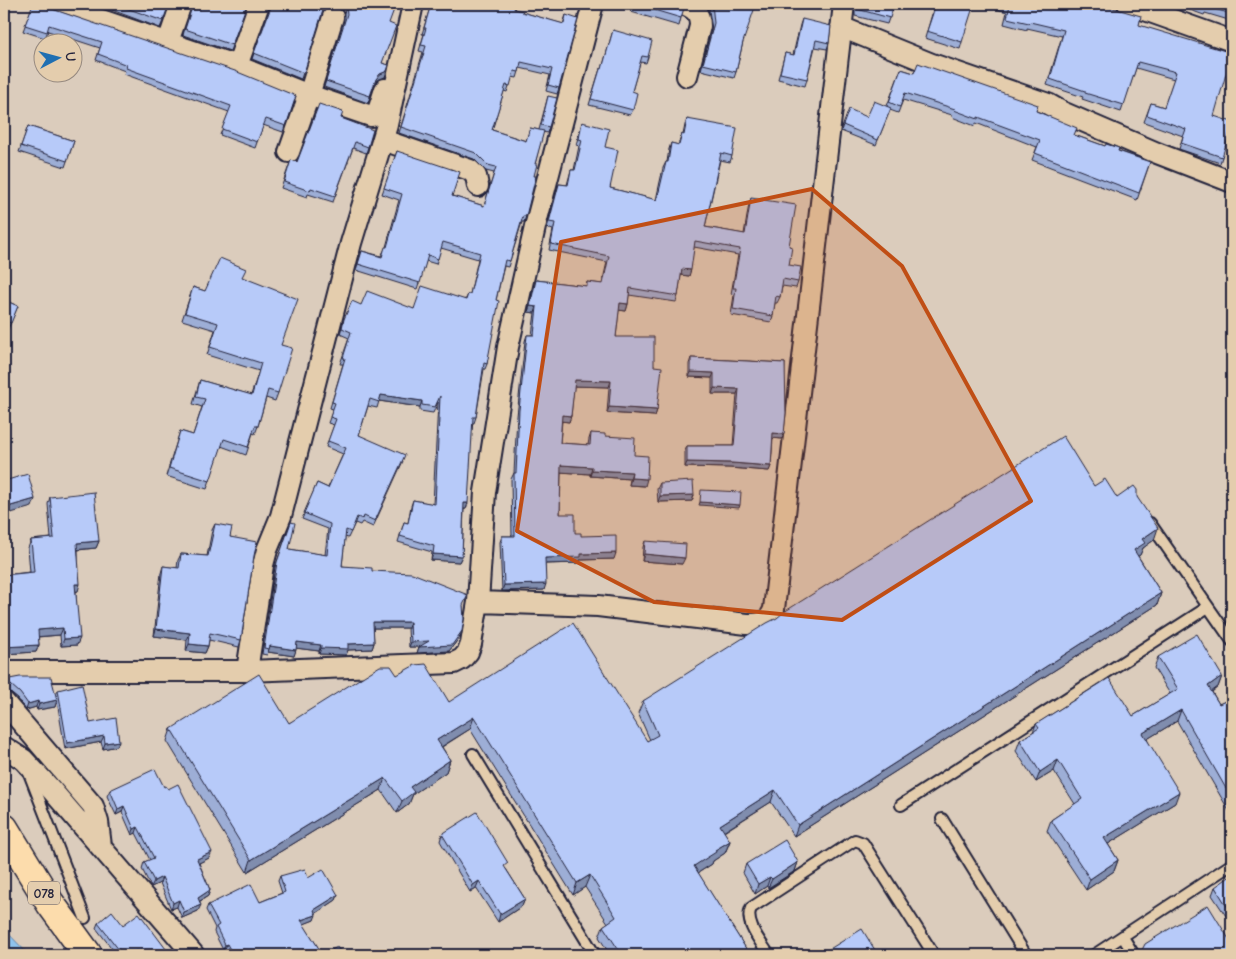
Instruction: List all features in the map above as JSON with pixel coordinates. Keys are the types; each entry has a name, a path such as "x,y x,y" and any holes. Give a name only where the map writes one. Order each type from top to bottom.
{"main road":[{"name":"078","path":"4,828 50,903 88,955"}],"street":[{"path":"54,4 99,11 168,42 237,66 309,95 371,116 378,111 389,80"},
{"path":"168,42 181,4"},
{"path":"237,66 259,4"},
{"path":"247,670 263,565 281,516 351,243 385,132 413,4"},
{"path":"4,671 247,670 454,663 462,659 468,652 471,644 478,602 485,492 508,347 535,226 590,4"},
{"path":"682,4 692,7 700,19 688,76"},
{"path":"478,602 598,606 747,624 764,622 771,616 774,608 844,4"},
{"path":"1128,4 1232,41"},
{"path":"289,152 333,17"},
{"path":"841,26 932,64 1048,104 1062,112 1157,153 1232,182"},
{"path":"380,104 385,132"},
{"path":"385,132 470,170 476,176 478,186"},
{"path":"4,702 93,806 98,822 101,846"},
{"path":"4,747 24,760 101,846 194,955"}],"lane":[{"path":"1144,513 1232,641"},
{"path":"901,805 1208,607"},
{"path":"473,754 594,955"},
{"path":"24,760 84,918"},
{"path":"942,819 1026,955"},
{"path":"769,955 749,922 748,914 751,908 855,840 858,840 862,842 934,955"},
{"path":"1094,955 1232,864"},
{"path":"1123,937 1134,955"}],"highlighted area":[{"path":"812,189 902,266 1031,501 842,620 654,602 517,531 561,242"}],"water":[{"path":"4,929 29,955 4,955"}],"building":[{"path":"33,4 46,4 52,9 235,71 296,96 286,126 266,119 257,142 222,129 231,106 126,68 127,65 98,54 102,42 82,36 82,32 71,32 49,25 47,32 25,25"},
{"path":"115,4 169,4 163,21"},
{"path":"193,4 247,4 232,45 185,29"},
{"path":"272,4 327,4 324,7 304,73 254,53"},
{"path":"350,4 396,4 389,23 396,26 382,63 389,65 387,71 380,74 376,79 370,96 326,81 347,14 346,7 349,8"},
{"path":"431,4 516,4 514,9 564,24 566,15 578,19 559,88 548,85 552,69 521,62 519,72 514,71 510,86 506,85 492,130 526,141 530,128 544,131 535,164 537,164 534,176 536,176 526,216 523,216 510,261 505,260 496,300 499,301 487,364 484,363 476,417 473,417 468,503 464,503 462,556 433,554 434,546 400,536 404,522 408,523 413,500 435,504 440,396 435,407 422,405 422,401 381,395 379,402 370,399 359,435 405,455 375,521 364,516 363,519 357,517 351,532 346,530 342,566 372,568 372,571 412,573 468,595 463,605 464,619 462,631 452,645 419,647 429,641 411,642 410,622 373,622 374,643 348,644 348,649 321,648 321,645 297,642 296,650 270,646 269,649 264,648 277,562 291,522 295,523 289,549 327,555 330,524 304,513 317,483 328,488 346,448 328,441 336,419 330,417 335,403 332,402 351,332 342,328 352,301 361,305 367,291 414,309 422,286 466,300 468,294 470,294 480,253 443,242 438,259 428,255 420,283 358,264 362,251 382,257 385,247 387,247 402,194 384,188 397,151 460,172 452,196 484,206 496,167 488,165 476,153 401,127 426,46 421,45"},
{"path":"634,4 676,4 684,8 681,18"},
{"path":"712,4 756,4 743,42 736,72 703,64 714,23"},
{"path":"857,4 894,4 890,18 857,9"},
{"path":"936,4 974,4 962,42 927,31"},
{"path":"1004,4 1099,4 1141,16 1139,25 1232,53 1214,116 1232,122 1222,157 1181,143 1186,129 1147,115 1151,103 1164,107 1176,72 1138,62 1124,105 1085,93 1085,91 1050,79 1064,30 1007,18 1010,5"},
{"path":"1193,4 1232,4 1232,14 1207,7"},
{"path":"802,19 831,26 829,43 816,40 807,79 780,73 785,53 794,55"},
{"path":"613,30 652,41 648,57 642,56 632,91 637,93 633,110 591,99"},
{"path":"918,63 1038,105 1036,111 1077,128 1074,135 1105,146 1106,144 1119,148 1118,151 1150,162 1139,193 1035,153 1040,140 978,117 978,119 955,109 905,93 900,107 889,102 901,69 914,73"},
{"path":"548,96 557,98 549,127 541,125"},
{"path":"874,101 891,108 878,140 843,125 849,109 867,117"},
{"path":"319,104 343,112 341,118 373,130 368,147 355,142 335,196 311,188 310,191 284,182 291,160 297,162"},
{"path":"687,119 737,128 732,156 721,153 705,227 745,234 751,198 796,205 789,246 792,247 789,265 801,267 798,282 783,279 780,297 776,296 773,316 733,309 736,288 733,288 740,249 695,241 691,270 682,269 678,296 630,288 628,304 620,303 616,337 654,337 654,366 662,367 657,410 609,407 611,381 575,380 571,416 562,415 560,443 590,445 591,433 635,438 634,455 648,456 647,479 631,478 632,472 592,470 592,467 561,465 560,514 575,514 575,533 581,533 581,536 616,535 616,553 581,554 581,557 545,558 546,584 504,585 502,536 515,536 514,473 516,473 519,410 527,335 534,335 537,307 530,306 536,280 587,286 587,282 603,284 609,256 551,244 555,223 549,222 559,184 568,185 571,170 575,170 582,140 579,139 582,122 609,129 605,147 618,150 610,188 657,200 666,162 668,162 671,143 679,145 682,134 684,135"},
{"path":"28,126 74,141 67,161 21,146"},
{"path":"220,258 246,269 242,277 298,299 281,345 292,348 278,393 268,390 258,426 255,426 248,447 224,439 210,481 169,468 180,431 193,435 205,399 196,397 200,380 252,395 261,363 210,347 218,323 185,313 193,287 205,291"},
{"path":"4,300 18,306 11,323 4,320"},
{"path":"691,358 785,363 786,413 784,434 773,433 771,466 687,462 687,446 734,446 739,389 714,388 714,373 691,372"},
{"path":"1063,436 1094,486 1105,479 1117,498 1134,486 1137,490 1137,497 1158,528 1142,539 1145,543 1134,550 1161,593 798,825 775,790 720,825 730,841 694,866 750,955 622,955 603,926 616,917 590,875 577,883 474,717 437,740 450,760 410,787 414,792 402,801 385,778 251,860 171,729 259,674 289,723 380,666 391,666 397,675 415,665 426,664 449,702 573,623 647,741 658,735 643,701"},
{"path":"28,474 35,499 4,508 4,481"},
{"path":"693,481 694,495 660,496 660,483"},
{"path":"701,490 741,492 740,505 700,502"},
{"path":"94,492 99,541 77,543 80,584 75,584 80,638 64,639 63,628 38,630 39,645 4,647 4,575 34,572 31,540 54,538 50,497"},
{"path":"215,524 232,527 230,537 257,542 241,640 210,633 208,646 189,644 190,633 156,629 163,566 179,568 181,554 208,556"},
{"path":"645,541 686,544 685,558 644,554"},
{"path":"1197,634 1222,676 1208,686 1219,704 1232,698 1232,799 1181,710 1143,733 1179,792 1104,838 1118,860 1090,879 1051,820 1082,799 1058,760 1040,772 1020,740 1039,728 1036,724 1109,678 1133,716 1178,689 1158,657"},
{"path":"20,677 51,677 57,700 39,704 38,701 28,704 11,685 4,685 4,680"},
{"path":"82,684 90,723 116,718 119,741 105,743 104,736 67,743 58,690"},
{"path":"155,769 164,787 166,786 168,789 178,784 212,852 197,859 210,890 198,898 201,905 184,912 179,900 173,903 162,877 154,881 144,862 154,858 138,827 134,829 124,806 118,809 110,790"},
{"path":"477,812 508,863 504,866 525,899 500,914 479,881 473,885 442,834"},
{"path":"785,840 798,862 772,879 770,877 758,884 746,864"},
{"path":"305,869 308,878 323,869 338,895 314,910 316,915 301,920 323,955 233,955 227,944 225,945 216,927 219,925 208,905 251,884 260,902 285,892 280,876"},
{"path":"1232,875 1232,906 1228,908 1215,887"},
{"path":"1208,905 1232,944 1232,955 1127,955 1135,950 1142,950 1145,944"},
{"path":"112,911 123,925 139,913 169,953 166,955 141,955 137,950 130,955 123,955 98,923"},
{"path":"862,929 878,955 820,955"},
{"path":"337,947 343,955 323,955"}]}
